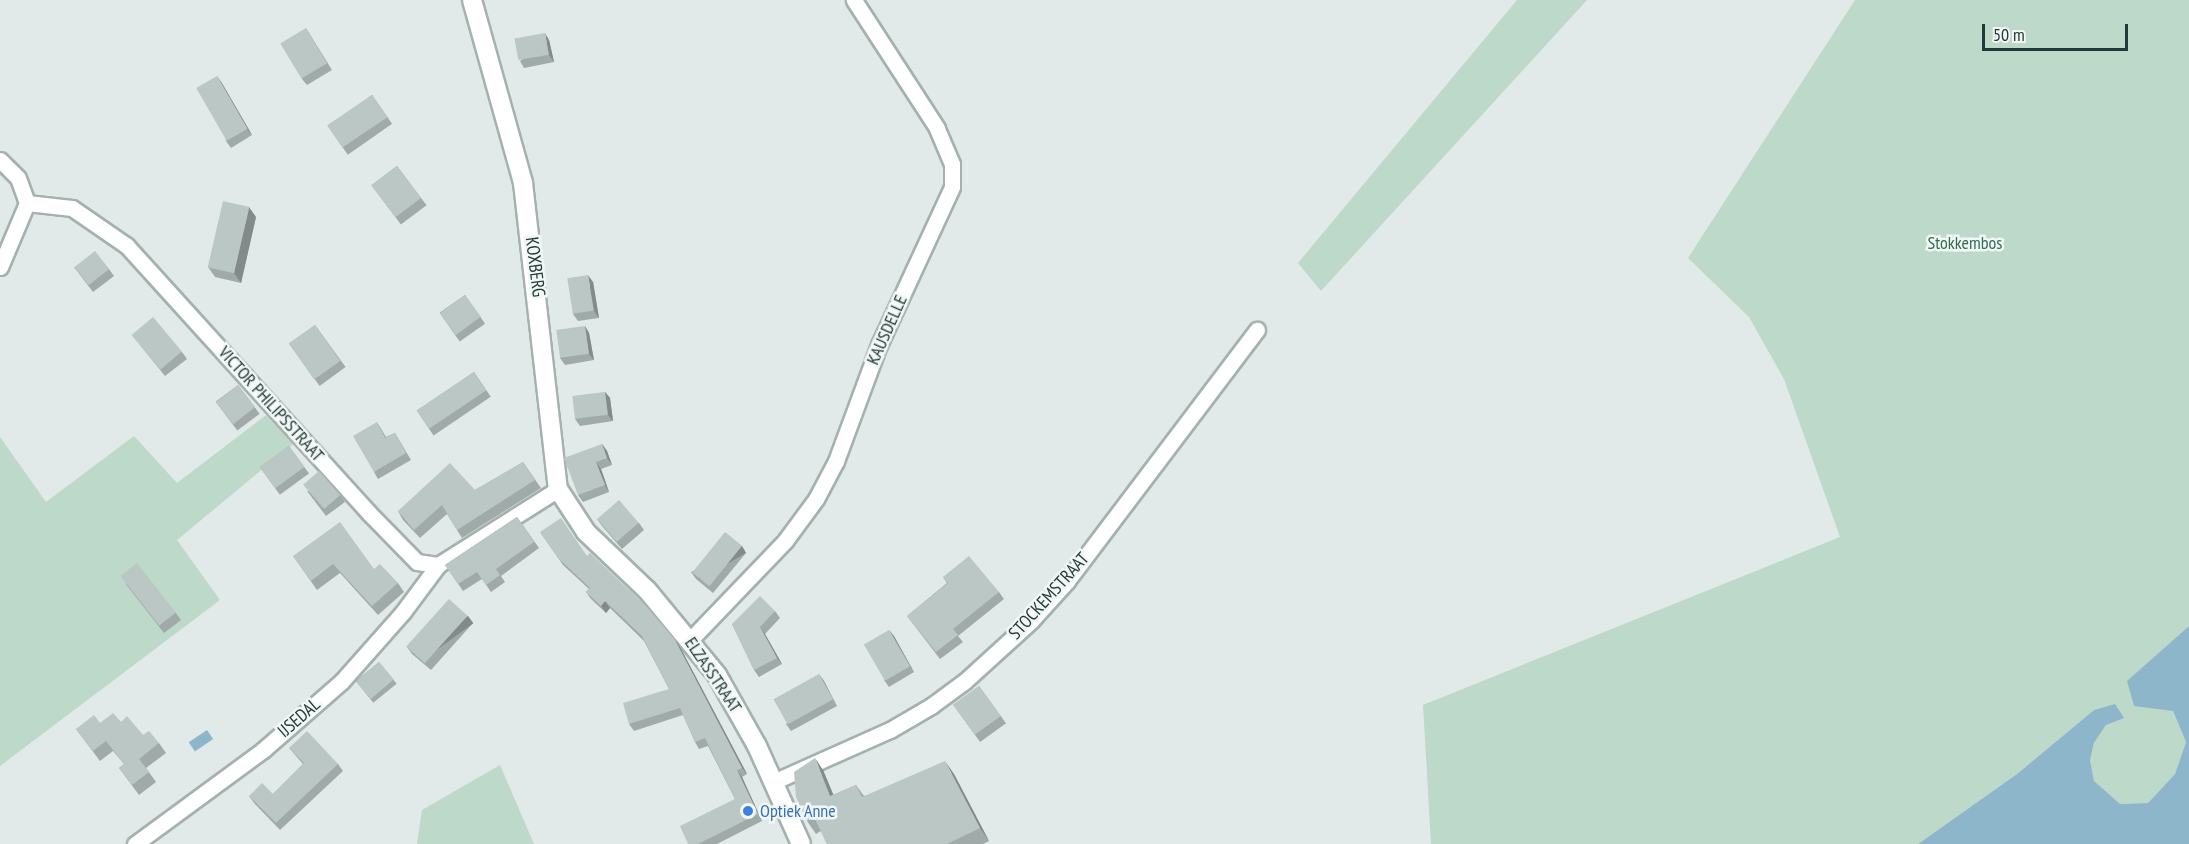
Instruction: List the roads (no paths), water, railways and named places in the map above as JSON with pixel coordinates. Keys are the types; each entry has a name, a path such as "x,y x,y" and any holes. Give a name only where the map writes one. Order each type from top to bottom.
{"street":[{"name":"KOXBERG","path":"472,0 524,183 558,489 586,532"},
{"name":"KAUSDELLE","path":"691,639 785,541 816,499 836,461 879,345 952,187 952,164 937,128 854,0"},
{"path":"0,160 18,178 27,203 0,267"},
{"name":"VICTOR PHILIPSSTRAAT","path":"27,203 72,208 127,246 368,512 417,562 438,565"},
{"name":"STOCKEMSTRAAT","path":"773,782 890,730 931,706 965,681 1031,621 1067,581 1257,330"},
{"path":"438,565 558,489"},
{"name":"ELZASSTRAAT","path":"586,532 647,590 691,639 737,708 801,844"},
{"name":"IJSEDAL","path":"135,844 263,750 342,681 438,565"}],"water":[{"path":"2189,626 2189,844 1918,844 2017,774 2094,710 2115,704 2124,718 2106,725 2094,743 2090,760 2094,781 2120,804 2148,803 2175,774 2186,742 2173,711 2134,706 2127,681"},
{"path":"207,730 213,739 195,751 189,742"}],"place":[{"name":"Optiek Anne","path":"748,811"}],"park label":[{"name":"Stokkembos","path":"1965,243"}]}
